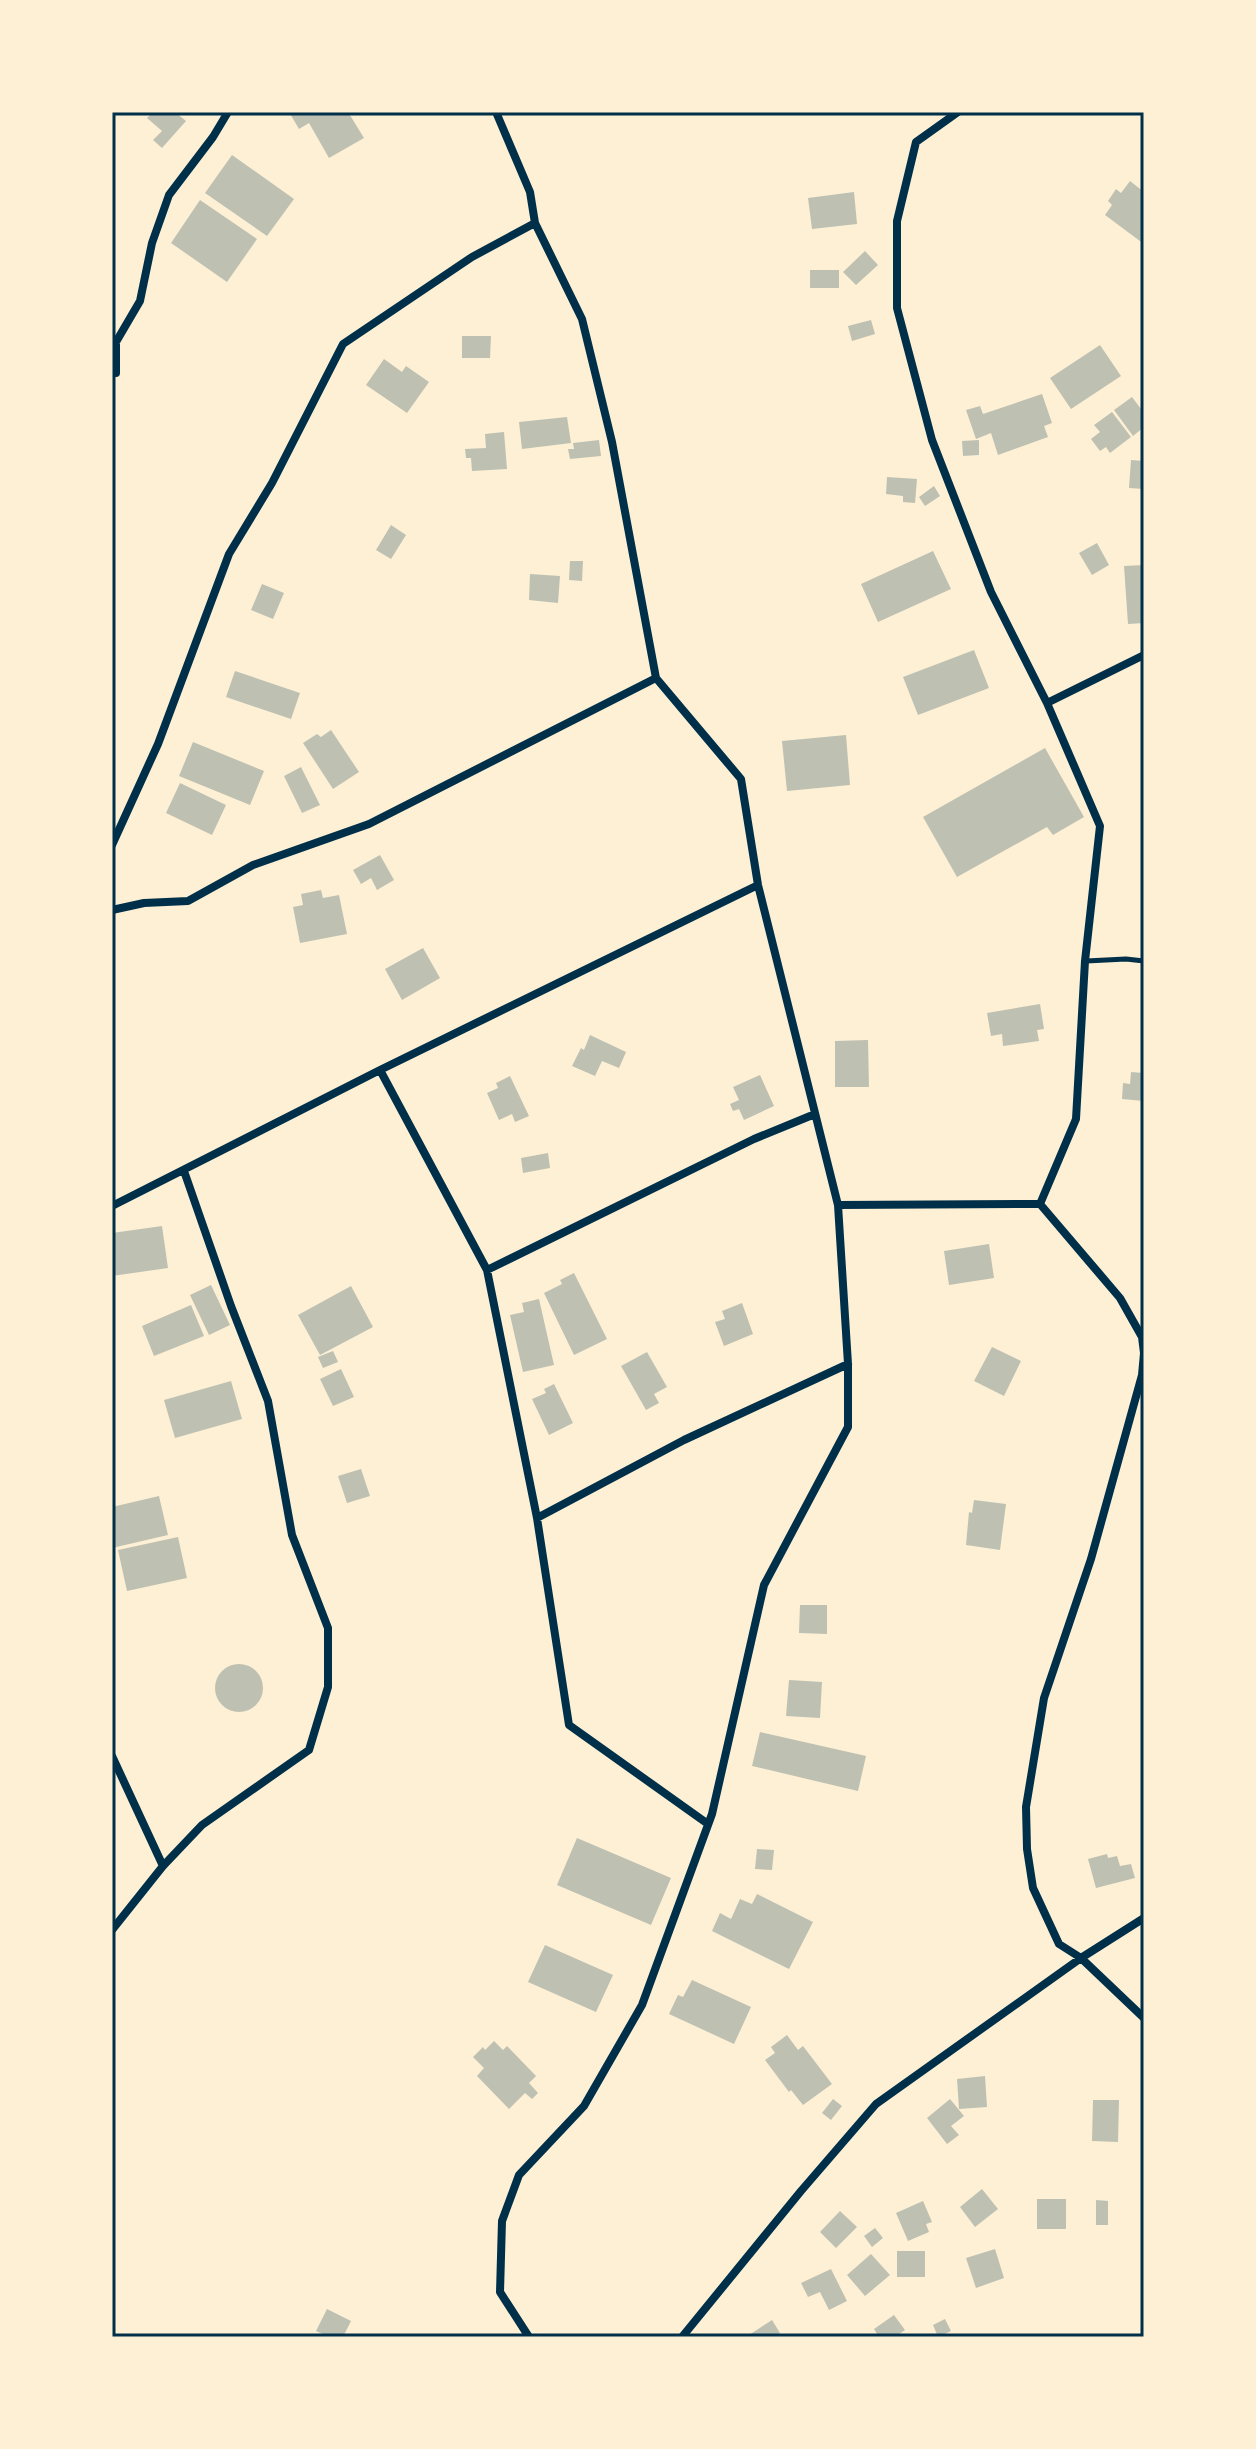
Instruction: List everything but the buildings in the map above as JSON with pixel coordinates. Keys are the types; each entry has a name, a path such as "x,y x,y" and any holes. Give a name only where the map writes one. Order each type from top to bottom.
{"street":[{"path":"116,373 116,342 140,301 152,243 169,195 228,112"},
{"path":"496,112 530,192 535,223 582,319 612,442 656,678 741,779 758,885 838,1205 848,1364 848,1427 764,1585 708,1824 642,2005 584,2106 519,2175 502,2221 500,2292 529,2337"},
{"path":"958,112 916,142 897,221 897,308 932,440 991,592 1047,703 1100,826 1085,961 1076,1119 1040,1204"},
{"path":"112,845 158,744 229,554 272,483 343,344 472,257 535,223"},
{"path":"1047,703 1144,655"},
{"path":"112,910 144,903 188,901 253,865 369,824 656,678"},
{"path":"112,1206 380,1070 758,885"},
{"path":"380,1070 487,1270 537,1518 569,1725 708,1824"},
{"path":"487,1270 754,1139 815,1114"},
{"path":"112,1930 163,1866 202,1825 309,1750 328,1687 328,1628 292,1535 268,1401 184,1171"},
{"path":"838,1205 1040,1204 1120,1298 1142,1337 1142,1375 1091,1559 1044,1698 1026,1807 1027,1849 1033,1888 1059,1944 1081,1958 1144,2018"},
{"path":"537,1518 684,1440 848,1364"},
{"path":"112,1756 163,1866"},
{"path":"682,2337 876,2104 1081,1958 1144,1918"}],"lane":[{"path":"1085,961 1144,961"}]}
